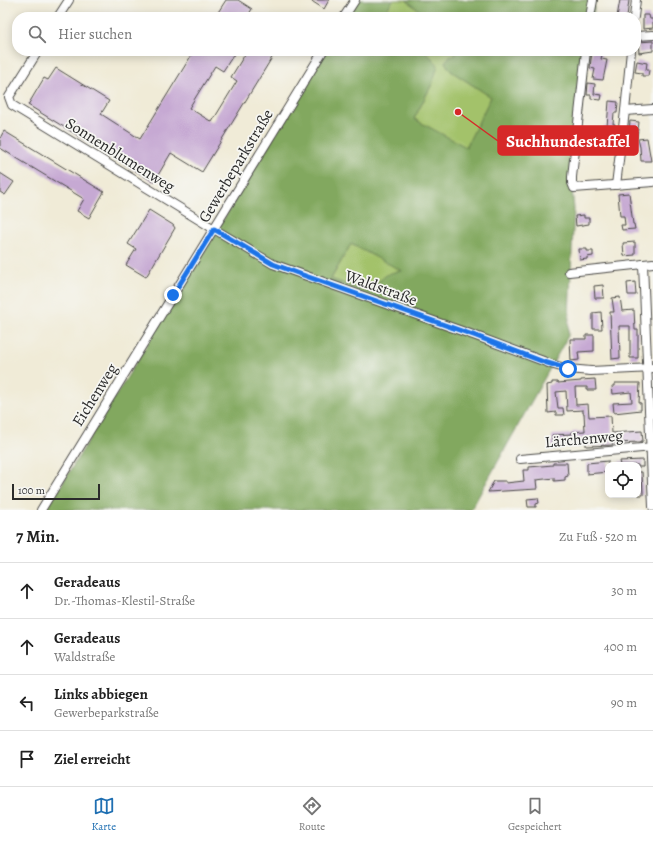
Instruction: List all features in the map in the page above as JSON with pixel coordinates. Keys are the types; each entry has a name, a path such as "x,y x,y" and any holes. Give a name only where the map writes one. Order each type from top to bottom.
{"street":[{"path":"61,12 69,0"},
{"path":"347,12 355,0"},
{"path":"591,12 593,0"},
{"path":"635,12 636,0"},
{"path":"641,36 653,35"},
{"name":"Sonnenblumenweg","path":"35,56 9,97 12,105 214,229"},
{"name":"Gewerbeparkstraße","path":"173,295 320,56"},
{"path":"585,56 572,177 574,188 653,182"},
{"path":"616,185 630,56"},
{"path":"625,111 653,109"},
{"name":"Waldstraße","path":"214,229 273,264 476,336 544,362 564,368 579,370 650,368"},
{"path":"643,264 649,309 653,506"},
{"path":"569,272 653,264"},
{"name":"Eichenweg","path":"41,510 173,295"},
{"name":"Lärchenweg","path":"520,459 652,447"}],"green space":[{"path":"357,0 393,0 385,12 350,12"},
{"path":"393,0 406,0 421,12 385,12"},
{"path":"406,0 595,0 594,12 421,12"},
{"path":"323,56 430,56 438,65 433,82 414,119 466,147 491,97 451,71 445,62 449,57 588,56 572,188 574,209 568,336 471,510 46,510","holes":["351,244 402,271 396,271 379,281 370,293 331,279"]},
{"path":"430,56 455,56 445,62 451,71 491,97 466,148 414,119 433,82 433,59"},
{"path":"351,244 403,271 377,282 370,294 331,279"}],"building":[{"path":"226,0 238,0 252,9 250,12 218,12"},
{"path":"310,0 329,0 324,9"},
{"path":"620,0 629,0 628,12 618,12"},
{"path":"643,15 649,15 650,19 653,19 653,28 643,29"},
{"path":"653,41 653,51 641,53 641,42"},
{"path":"191,56 233,56 223,71 215,66 189,108 212,122 237,81 231,77 244,56 273,56 202,172 171,153 154,182 28,105 44,78 48,80 56,68 109,101 101,114 140,139"},
{"path":"591,56 602,56 601,59 607,60 603,80 593,79 595,69 590,68"},
{"path":"637,61 647,63 646,70 649,70 648,76 642,76 642,73 635,72"},
{"path":"588,83 595,84 594,94 602,95 601,100 591,99 591,95 587,95"},
{"path":"609,101 618,102 617,113 614,113 614,136 613,135 610,151 597,147 598,140 602,141 604,126 607,127"},
{"path":"630,121 639,122 637,138 630,137"},
{"path":"4,131 104,192 89,218 77,211 84,199 0,148 0,138"},
{"path":"647,138 651,161 641,161 638,139"},
{"path":"0,173 14,182 5,195 0,192"},
{"path":"629,193 635,229 622,230 621,225 625,225 624,216 620,216 618,194"},
{"path":"149,210 173,225 175,228 146,277 126,265 136,249 128,244"},
{"path":"584,215 584,218 589,218 589,224 576,226 575,216"},
{"path":"635,242 635,255 624,256 623,243"},
{"path":"579,249 593,251 593,256 580,260"},
{"path":"635,282 636,295 628,295 627,283"},
{"path":"603,285 604,298 595,298 594,286"},
{"path":"620,297 622,311 634,310 635,330 638,330 638,358 630,358 630,326 619,326 620,358 612,359 610,312 614,312 612,298"},
{"path":"601,312 602,329 593,329 593,313"},
{"path":"586,335 594,335 594,351 578,352 579,360 571,361 570,339 586,339"},
{"path":"595,379 596,390 587,390 587,387 575,387 576,405 588,404 589,417 611,416 612,433 642,431 643,441 612,443 613,445 586,446 586,438 565,439 565,444 562,444 562,446 552,447 552,435 572,434 572,432 585,431 584,413 583,410 567,411 566,391 556,392 558,408 563,408 564,415 556,415 556,412 548,413 547,385 552,384 552,382 558,383"},
{"path":"615,383 640,383 639,403 641,403 641,410 614,413 613,403 632,402 631,392 613,394 612,386 615,386"},
{"path":"643,460 643,467 641,467 641,462 619,461"},
{"path":"608,461 605,462 605,472 587,474 587,463"},
{"path":"553,463 567,463 568,476 565,477 565,480 554,481 554,478 536,480 537,489 488,492 494,481 506,481 506,483 524,481 523,470 529,470 529,467 553,465"},
{"path":"641,472 642,472 643,495 641,495"},
{"path":"538,498 539,503 536,504 536,507 528,507 527,499"}],"place":[{"name":"Suchhundestaffel","path":"458,112"}],"route":[{"path":"173,295 214,229 273,264 476,336 544,362 568,369"}]}
